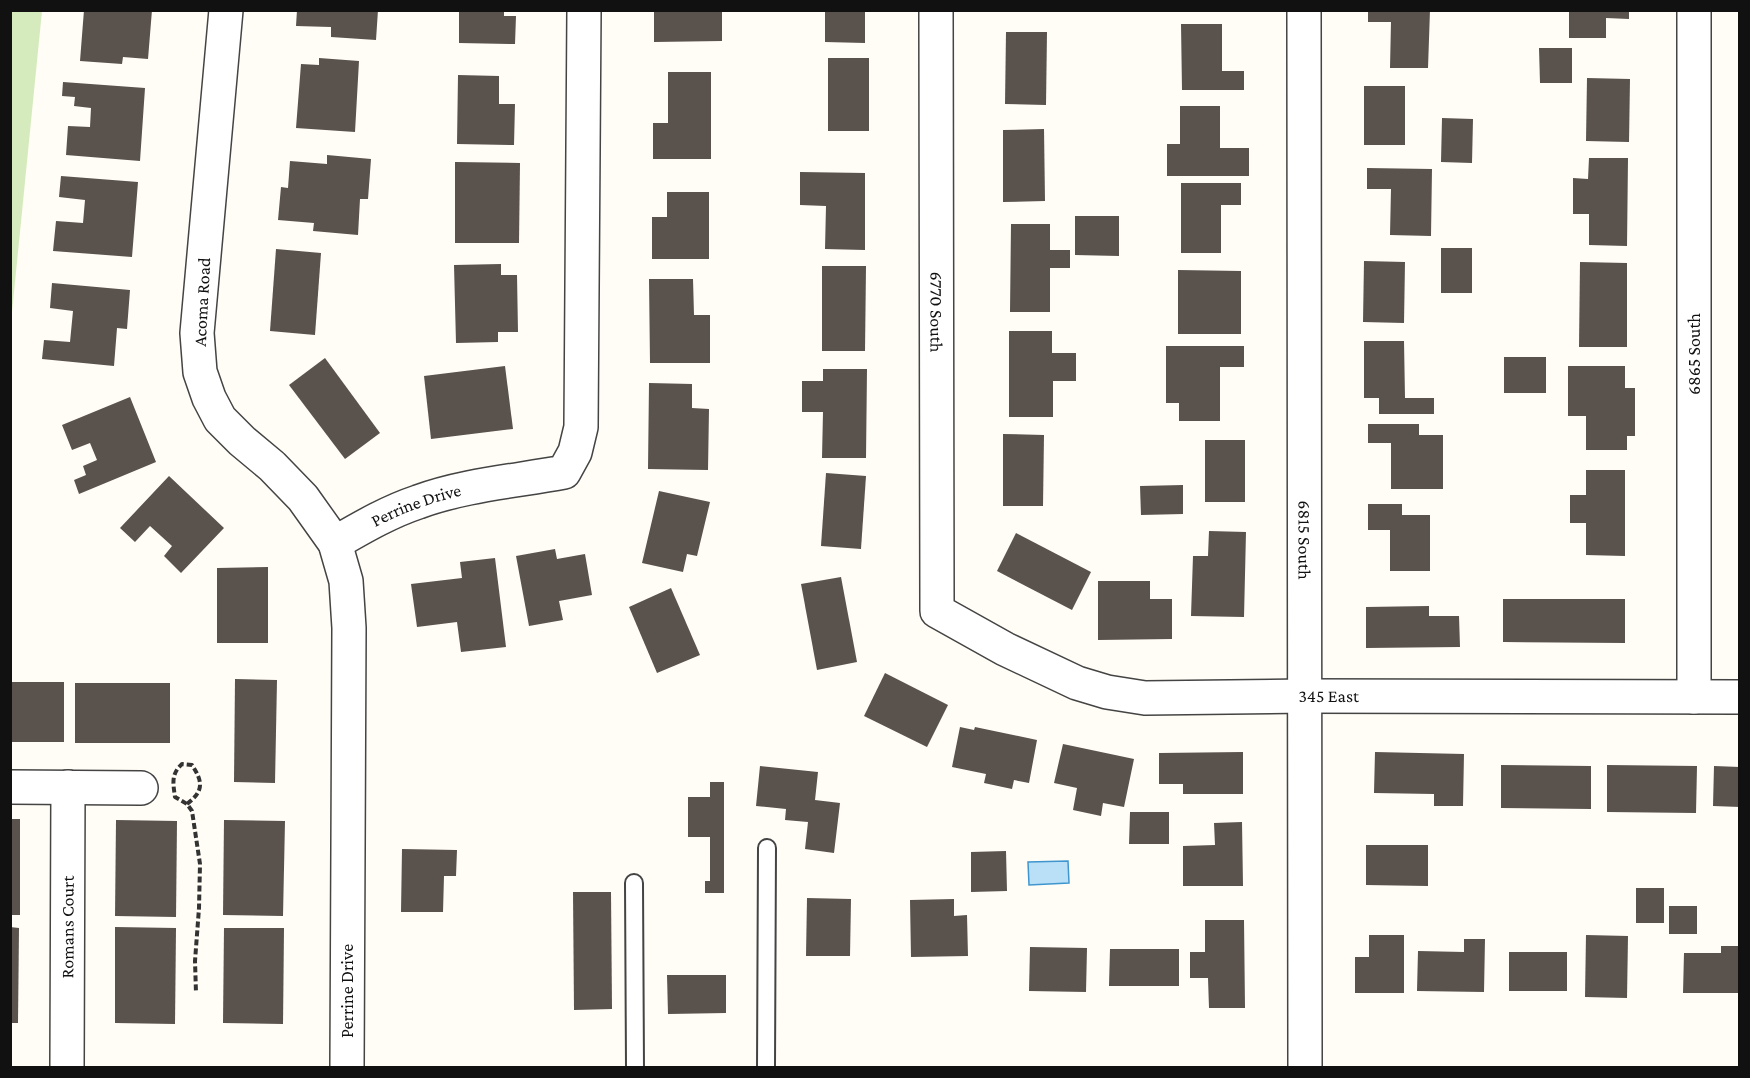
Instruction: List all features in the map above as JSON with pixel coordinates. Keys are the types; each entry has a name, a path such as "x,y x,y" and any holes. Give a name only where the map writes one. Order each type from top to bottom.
{"street":[{"name":"Acoma Road","path":"226,10 197,333 200,372 209,398 220,419 272,466 303,498 334,543"},
{"name":"Perrine Drive","path":"347,1068 349,628 346,581 334,543 375,520 419,501 468,488 564,472 575,452 581,427 584,10"},
{"name":"6770 South","path":"936,10 937,611"},
{"name":"6815 South","path":"1304,10 1305,1068"},
{"name":"6865 South","path":"1694,10 1694,697"},
{"name":"345 East","path":"937,611 1005,649 1077,683 1107,692 1145,698 1740,697"},
{"path":"10,787 141,788"},
{"name":"Romans Court","path":"67,1068 68,787"}],"lane":[{"path":"766,848 766,1068"},
{"path":"634,883 635,1068"}],"path":[{"path":"187,804 196,797 200,790 199,775 192,765 182,764 176,770 172,780 175,797 187,804 192,811 200,864 195,961 196,993"}],"green space":[{"path":"10,11 42,11 11,322"}],"water":[{"path":"1068,861 1069,883 1029,885 1028,862"}],"building":[{"path":"84,10 152,10 148,59 123,57 122,64 80,61"},
{"path":"297,10 378,10 376,40 331,37 331,27 296,26"},
{"path":"459,10 504,10 504,16 516,16 515,44 459,43"},
{"path":"654,10 722,10 722,41 654,42"},
{"path":"825,10 865,10 865,43 825,42"},
{"path":"1368,10 1430,10 1428,68 1390,68 1391,22 1368,22"},
{"path":"1569,10 1629,10 1629,19 1606,18 1606,38 1569,38"},
{"path":"1181,24 1222,24 1222,71 1244,71 1244,90 1182,90"},
{"path":"1006,32 1047,32 1046,105 1005,104"},
{"path":"1539,48 1572,48 1572,83 1540,83"},
{"path":"319,58 359,61 355,132 296,128 301,64 319,65"},
{"path":"828,58 869,58 869,131 828,131"},
{"path":"668,72 711,72 711,159 653,159 653,123 668,123"},
{"path":"458,75 499,76 499,104 515,104 514,145 457,144"},
{"path":"1587,78 1630,79 1629,142 1586,141"},
{"path":"63,82 145,88 140,161 66,155 68,126 90,127 91,108 74,106 75,97 62,96"},
{"path":"1364,86 1405,86 1405,145 1364,145"},
{"path":"1180,106 1220,106 1220,148 1249,148 1249,176 1167,176 1167,144 1180,144"},
{"path":"1442,118 1473,119 1472,163 1441,162"},
{"path":"1044,129 1045,201 1003,202 1003,130"},
{"path":"327,155 371,159 368,199 360,199 358,235 313,231 314,223 278,220 281,187 288,188 290,161 327,164"},
{"path":"1589,158 1628,158 1627,246 1589,245 1589,214 1573,214 1573,178 1588,179"},
{"path":"455,162 520,163 519,243 455,243"},
{"path":"1367,168 1432,169 1431,236 1390,235 1391,189 1367,189"},
{"path":"800,172 865,173 865,250 825,249 826,206 800,205"},
{"path":"61,176 138,182 132,257 53,251 56,221 83,223 85,200 59,197"},
{"path":"1181,183 1241,183 1241,205 1221,205 1221,253 1181,253"},
{"path":"667,192 709,192 709,259 652,259 652,217 667,217"},
{"path":"1075,216 1119,216 1119,256 1075,255"},
{"path":"1011,224 1050,224 1050,250 1070,250 1070,268 1050,268 1050,312 1010,312"},
{"path":"1441,248 1472,248 1472,293 1441,293"},
{"path":"276,249 321,253 315,335 270,331"},
{"path":"1364,261 1405,262 1404,323 1363,322"},
{"path":"1580,262 1627,263 1627,347 1579,347"},
{"path":"501,264 501,275 517,275 518,332 498,332 498,342 456,343 454,265"},
{"path":"822,266 866,266 865,351 822,351"},
{"path":"1178,270 1241,271 1241,334 1178,334"},
{"path":"649,279 693,279 694,315 710,315 710,363 650,363"},
{"path":"52,283 130,290 127,329 117,328 114,366 42,359 44,340 70,342 73,311 50,308"},
{"path":"1009,331 1052,331 1052,353 1076,353 1076,381 1053,381 1053,417 1009,417"},
{"path":"1364,341 1404,341 1405,398 1434,398 1434,414 1379,414 1379,398 1364,398"},
{"path":"1166,346 1244,346 1244,367 1220,367 1220,421 1179,421 1179,403 1166,403"},
{"path":"1504,357 1546,357 1546,393 1504,393"},
{"path":"325,358 380,433 345,459 289,385"},
{"path":"505,366 513,429 431,439 424,376"},
{"path":"1568,366 1625,366 1625,388 1635,388 1635,436 1627,436 1627,450 1586,450 1586,416 1568,416"},
{"path":"823,369 867,369 866,458 822,458 823,412 802,412 802,381 823,381"},
{"path":"649,383 692,384 692,408 709,409 708,470 648,469"},
{"path":"130,397 156,462 79,494 74,480 86,475 83,466 97,460 90,443 72,450 62,425"},
{"path":"1368,424 1419,424 1419,435 1443,435 1443,489 1391,489 1391,443 1368,443"},
{"path":"1003,434 1044,435 1043,506 1003,506"},
{"path":"1205,440 1245,440 1245,502 1205,502"},
{"path":"1586,470 1625,470 1625,556 1586,555 1586,523 1570,523 1570,495 1586,495"},
{"path":"826,473 866,476 861,549 821,546"},
{"path":"169,476 224,528 181,573 164,556 172,546 150,526 135,542 120,528"},
{"path":"1183,485 1183,514 1141,515 1140,486"},
{"path":"659,491 710,502 697,556 687,554 683,572 642,563"},
{"path":"1368,504 1402,504 1402,515 1430,515 1430,571 1390,571 1390,530 1368,530"},
{"path":"1209,531 1246,532 1244,617 1191,616 1193,556 1208,556"},
{"path":"1016,533 1091,572 1072,610 997,571"},
{"path":"555,549 557,559 585,554 592,595 559,601 563,620 529,626 516,556"},
{"path":"495,558 506,647 461,652 457,622 417,627 411,584 462,578 460,562"},
{"path":"268,567 268,643 217,643 217,568"},
{"path":"841,577 857,662 817,670 801,584"},
{"path":"1098,581 1150,581 1150,599 1172,599 1172,639 1098,640"},
{"path":"671,588 700,655 657,673 629,607"},
{"path":"1503,599 1625,599 1625,643 1503,642"},
{"path":"1429,606 1429,616 1459,616 1460,647 1366,648 1366,607"},
{"path":"885,673 948,705 927,747 864,716"},
{"path":"235,679 277,680 275,783 234,782"},
{"path":"10,682 64,682 64,742 10,742"},
{"path":"75,683 170,683 170,743 75,743"},
{"path":"960,727 974,730 975,727 1037,740 1029,783 1014,780 1012,789 984,783 986,774 952,767"},
{"path":"1063,744 1134,759 1124,807 1103,803 1101,816 1073,810 1077,788 1054,783"},
{"path":"1243,752 1243,794 1183,794 1183,784 1159,784 1159,753"},
{"path":"1375,752 1464,754 1463,806 1434,806 1434,794 1374,793"},
{"path":"1501,765 1591,766 1591,809 1501,808"},
{"path":"1607,765 1697,766 1696,813 1607,812"},
{"path":"760,766 818,772 815,800 840,803 834,853 805,849 808,822 785,820 786,809 756,806"},
{"path":"1714,766 1740,767 1740,807 1713,806"},
{"path":"710,782 724,782 724,893 705,893 705,881 710,881 710,837 688,837 688,797 710,797"},
{"path":"1130,812 1169,812 1169,844 1129,844"},
{"path":"10,819 20,819 20,915 10,915"},
{"path":"116,820 177,821 176,917 115,916"},
{"path":"224,820 285,821 283,916 223,915"},
{"path":"1242,822 1243,886 1183,886 1183,846 1215,845 1214,823"},
{"path":"1366,845 1428,845 1428,886 1366,885"},
{"path":"402,849 457,850 456,876 444,876 443,912 401,912"},
{"path":"1006,851 1007,891 971,892 971,852"},
{"path":"1636,888 1664,888 1664,923 1636,923"},
{"path":"573,892 611,892 612,1009 574,1010"},
{"path":"807,898 851,899 850,956 806,956"},
{"path":"954,899 954,916 967,915 968,956 911,957 910,900"},
{"path":"1669,906 1697,906 1697,934 1669,934"},
{"path":"1205,920 1244,920 1245,1008 1209,1008 1208,978 1190,978 1190,952 1205,952"},
{"path":"10,927 19,928 18,1023 10,1023"},
{"path":"115,927 176,928 175,1024 115,1023"},
{"path":"224,928 284,928 283,1024 223,1023"},
{"path":"1369,935 1404,935 1404,993 1355,993 1355,957 1369,957"},
{"path":"1586,935 1628,936 1627,998 1585,997"},
{"path":"1464,939 1485,939 1484,992 1417,991 1418,951 1464,952"},
{"path":"1721,946 1740,946 1740,993 1683,993 1684,953 1721,953"},
{"path":"1030,947 1087,948 1086,992 1029,991"},
{"path":"1110,949 1179,949 1179,986 1109,986"},
{"path":"1509,952 1567,952 1567,991 1509,991"},
{"path":"667,975 726,975 726,1013 668,1014"}]}
